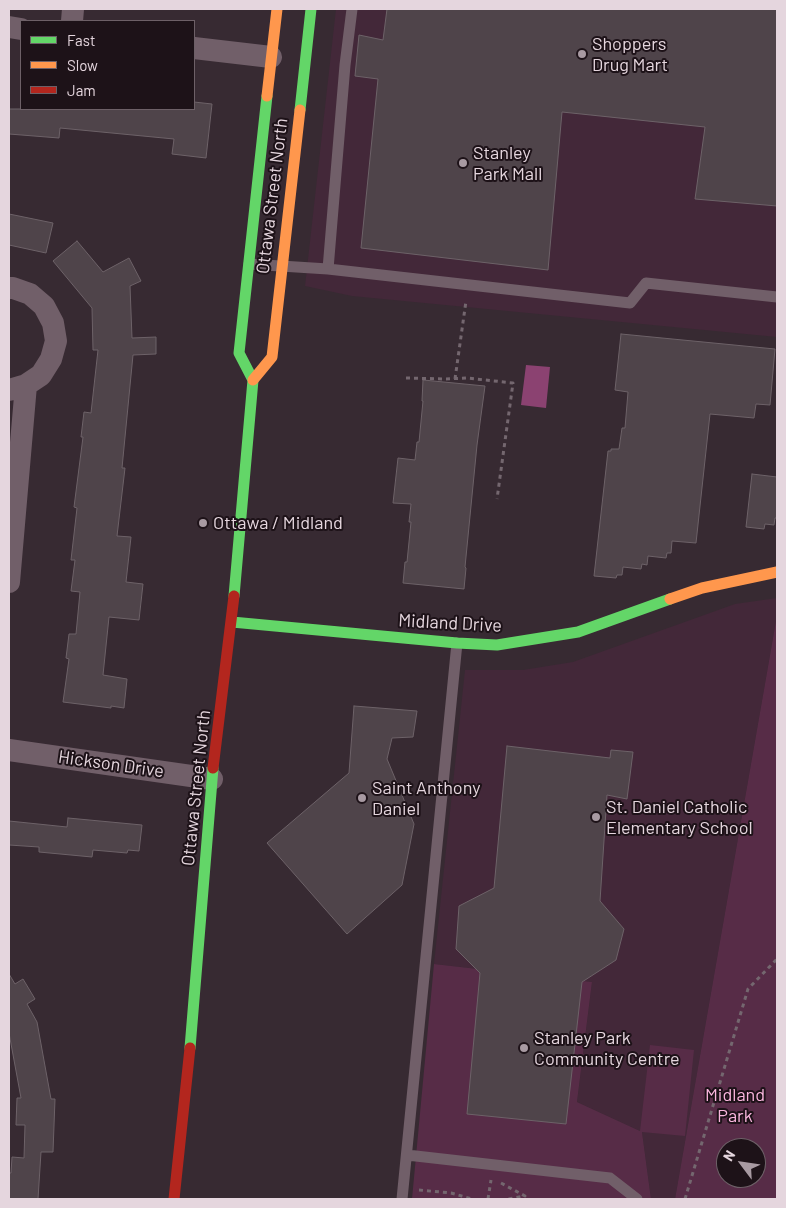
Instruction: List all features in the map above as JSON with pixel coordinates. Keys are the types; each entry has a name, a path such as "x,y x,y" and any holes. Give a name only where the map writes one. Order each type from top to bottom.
{"main road":[{"name":"Ottawa Street North","path":"174,1199 188,1075 212,778 232,622 253,380 239,353 270,58 277,9"},
{"name":"Ottawa Street North","path":"253,380 272,357 311,9"},
{"name":"Midland Drive","path":"232,622 497,645 578,632 702,588 777,572"}],"street":[{"path":"195,48 270,58"},
{"path":"9,288 30,294 44,306 53,323 56,341 51,359 41,374 17,387 9,582"},
{"name":"Hickson Drive","path":"9,750 212,778"}],"lane":[{"path":"328,269 345,65 352,9"},
{"path":"248,264 328,269 630,303 646,283 777,296"},
{"path":"402,1194 457,643"},
{"path":"407,1156 610,1178 637,1199"}],"path":[{"path":"456,380 469,286"},
{"path":"406,378 456,380 467,378 513,383 498,500"},
{"path":"685,1199 748,989 777,959"},
{"path":"491,1178 525,1196 508,1199"},
{"path":"402,1194 451,1193 472,1199"}],"shaded area":[{"path":"336,9 777,9 777,337 352,296 305,286"},
{"path":"526,365 550,367 546,408 521,405"},
{"name":"St. Daniel Catholic Elementary School","path":"777,598 777,615 675,1199 651,1199 642,1132 577,1102 592,982 434,964 465,670 523,670 573,662 735,604"}],"green space":[{"name":"Midland Park","path":"777,615 777,1199 675,1199"},
{"path":"434,964 592,982 577,1102 640,1131 650,1045 694,1050 685,1136 642,1132 651,1199 412,1199"}],"building":[{"name":"Stanley Park Mall","path":"387,9 777,9 777,206 695,199 705,127 562,112 548,270 361,248 378,79 355,76 359,35 383,40"},
{"path":"195,102 212,104 206,158 172,154 174,139 60,128 59,138 9,134 9,109 195,110"},
{"path":"9,214 53,223 46,253 9,245"},
{"path":"77,241 103,272 129,258 141,281 130,286 132,338 156,337 156,354 133,355 122,468 125,468 117,536 131,537 126,582 143,584 139,620 109,617 103,675 127,679 124,708 63,702 69,659 66,658 69,634 76,634 80,592 71,591 75,560 71,560 77,508 74,507 83,437 81,437 84,412 91,413 98,350 93,350 92,308 53,261"},
{"path":"621,334 775,349 770,405 756,404 754,418 710,414 696,543 672,541 671,553 667,553 666,558 648,556 647,565 642,564 641,569 623,567 622,575 617,575 616,578 594,576 608,451 619,449 622,428 625,428 628,392 615,390"},
{"path":"423,380 485,386 477,445 464,589 403,583 405,562 407,562 411,504 393,503 398,458 415,460 417,442 419,442"},
{"path":"752,474 777,477 777,518 775,518 774,525 765,524 764,529 746,527"},
{"name":"Saint Anthony Daniel","path":"354,706 417,711 413,737 392,738 387,759 414,824 402,885 347,934 267,843 349,773"},
{"path":"507,746 610,758 611,750 633,752 627,799 607,795 600,901 624,929 616,960 582,982 566,1124 467,1114 480,973 456,949 459,906 494,888"},
{"path":"68,818 142,825 139,851 128,850 127,853 93,850 92,857 39,852 39,847 9,845 9,821 67,827"},
{"path":"9,974 15,984 23,979 35,999 27,1004 37,1022 51,1099 55,1099 53,1152 41,1152 38,1199 9,1199 9,1173 11,1173 12,1157 24,1158 25,1125 16,1125 17,1098 21,1098 9,1033"}],"traffic: fast":[{"path":"300,110 311,9"},
{"path":"234,596 253,380 239,353 267,96"},
{"path":"232,622 497,645 578,632 670,599"},
{"path":"190,1048 213,768"}],"traffic: slow":[{"path":"267,96 277,9"},
{"path":"253,380 272,357 300,110"},
{"path":"670,599 702,588 777,572"}],"traffic: jam":[{"path":"213,768 234,596"},
{"path":"174,1199 190,1048"}],"place":[{"name":"Shoppers Drug Mart","path":"582,54"},
{"name":"Stanley Park Mall","path":"463,163"},
{"name":"Ottawa / Midland","path":"203,523"},
{"name":"Saint Anthony Daniel","path":"362,798"},
{"name":"St. Daniel Catholic Elementary School","path":"596,817"},
{"name":"Stanley Park Community Centre","path":"524,1048"}]}
